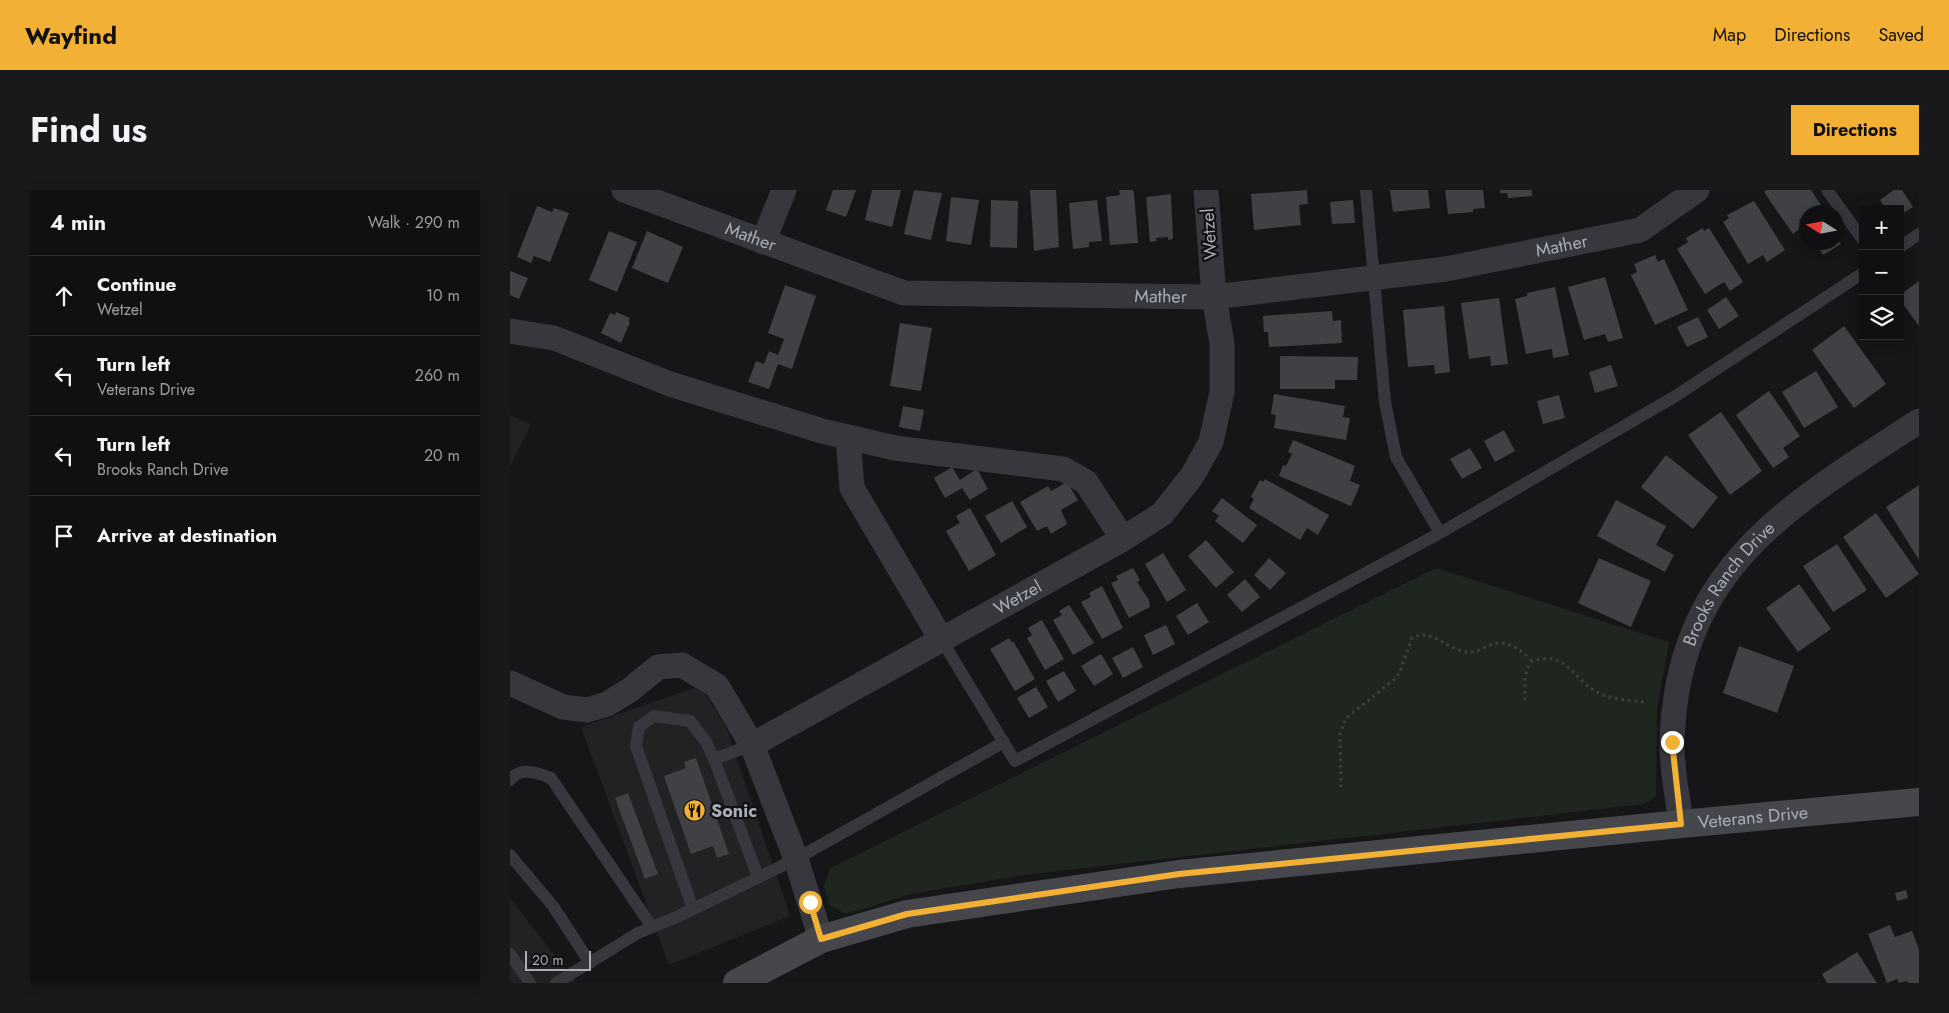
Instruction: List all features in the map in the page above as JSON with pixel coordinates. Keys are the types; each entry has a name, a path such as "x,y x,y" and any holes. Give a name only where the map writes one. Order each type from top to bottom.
{"main road":[{"name":"Veterans Drive","path":"737,983 821,939 907,914 1179,874 1919,802"}],"street":[{"name":"Mather","path":"624,190 904,293 1214,297 1446,269 1640,230 1697,190"},
{"path":"763,242 784,190"},
{"name":"Wetzel","path":"752,745 1122,539 1162,514 1192,476 1211,442 1222,392 1222,343 1214,297 1206,190"},
{"path":"510,331 554,338 670,384 848,437 895,448 1064,469 1086,482 1122,539"},
{"name":"Brooks Ranch Drive","path":"1681,824 1672,742 1676,703 1686,656 1706,602 1729,569 1766,529 1808,494 1919,421"},
{"path":"848,437 852,488 941,639"},
{"path":"510,683 563,707 587,710 607,704 630,690 658,668 682,666 717,686 752,745 796,859 821,939"}],"lane":[{"path":"1366,190 1385,402 1396,457 1440,533"},
{"path":"1827,190 1859,234"},
{"path":"1904,244 1919,234"},
{"path":"941,639 1015,761 1440,533 1674,397 1859,276"},
{"path":"693,909 636,746 639,727 654,716 690,721 706,742 714,758 758,877"},
{"path":"556,983 638,933 693,909 796,859 1004,742"},
{"path":"714,758 752,745"},
{"path":"510,780 514,775 531,771 551,778 652,927"},
{"path":"510,855 553,906 590,963"},
{"path":"510,954 530,983"}],"path":[{"path":"1341,787 1340,734 1342,726 1346,718 1400,672 1412,638 1415,636 1427,636 1443,640 1464,652 1475,652 1498,643 1504,643 1519,648 1532,661"},
{"path":"1532,661 1550,658 1558,660 1595,691 1605,696 1646,702"},
{"path":"1525,700 1525,679 1532,661"}],"shaded area":[{"path":"510,415 531,424 510,467"},
{"path":"1436,568 1669,642 1657,710 1656,797 1644,804 1031,874 915,893 846,914 829,905 824,886 830,868"},
{"path":"700,686 727,729 790,916 669,965 581,727"},
{"path":"510,898 576,983 510,983"}],"building":[{"path":"833,190 856,190 846,217 826,210"},
{"path":"872,190 901,190 892,227 865,220"},
{"path":"914,190 942,193 931,240 904,234"},
{"path":"1030,190 1056,190 1059,247 1034,251"},
{"path":"1119,190 1133,190 1138,243 1110,245 1106,197 1120,195"},
{"path":"1307,190 1308,204 1299,205 1301,225 1254,230 1251,194"},
{"path":"1390,190 1428,190 1430,208 1393,212"},
{"path":"1445,190 1483,190 1485,208 1473,209 1473,212 1448,214"},
{"path":"1500,190 1532,190 1532,196 1508,198 1507,193 1500,193"},
{"path":"1766,190 1811,190 1821,205 1799,205 1799,230 1793,234 1764,192"},
{"path":"1894,190 1902,190 1913,207 1904,213 1904,205 1883,205 1880,200"},
{"path":"1171,194 1173,239 1168,240 1168,237 1156,238 1157,241 1150,242 1146,197"},
{"path":"951,197 979,200 971,245 946,241"},
{"path":"991,200 1018,201 1017,248 990,247"},
{"path":"1097,200 1102,241 1089,242 1089,247 1073,249 1069,203"},
{"path":"1353,200 1355,223 1332,224 1330,202"},
{"path":"1754,201 1785,250 1767,262 1763,255 1748,264 1723,222 1729,218 1727,215"},
{"path":"537,206 552,212 554,208 569,213 550,262 534,256 531,263 517,257"},
{"path":"1703,228 1704,231 1709,228 1743,282 1730,291 1724,282 1705,294 1677,249 1688,242 1686,238"},
{"path":"609,231 637,242 617,292 589,280"},
{"path":"647,231 683,247 668,283 632,268"},
{"path":"1820,250 1831,250 1823,255"},
{"path":"1655,255 1658,262 1664,259 1688,310 1655,325 1631,275 1637,272 1634,264"},
{"path":"510,271 528,278 519,299 510,295"},
{"path":"1605,277 1623,338 1608,342 1605,334 1584,340 1568,287"},
{"path":"1919,281 1919,326 1904,305 1904,292"},
{"path":"785,285 816,296 792,369 778,364 769,389 748,382 756,361 764,364 769,351 778,355 784,339 768,333"},
{"path":"1555,287 1569,355 1553,358 1552,349 1526,354 1515,299 1527,296 1527,293"},
{"path":"1726,297 1739,316 1719,329 1707,310"},
{"path":"1499,298 1508,364 1491,366 1490,356 1469,359 1461,303"},
{"path":"1444,306 1450,372 1435,374 1434,365 1408,367 1403,310"},
{"path":"1332,311 1333,321 1341,320 1342,343 1269,347 1268,332 1264,332 1263,316"},
{"path":"616,312 630,318 621,343 601,333 610,313 615,315"},
{"path":"1698,317 1708,337 1687,347 1677,327"},
{"path":"900,323 932,328 921,391 890,386"},
{"path":"1844,326 1886,384 1854,408 1812,350"},
{"path":"1280,356 1358,357 1357,380 1335,380 1335,389 1280,389"},
{"path":"1611,365 1618,386 1595,393 1589,372"},
{"path":"1816,371 1838,407 1804,428 1782,392"},
{"path":"1769,391 1800,436 1783,448 1789,457 1773,468 1736,415"},
{"path":"1274,394 1345,406 1343,417 1350,418 1346,440 1274,428 1276,415 1271,414"},
{"path":"1559,395 1565,418 1543,424 1537,401"},
{"path":"903,406 924,410 920,431 899,427"},
{"path":"1721,412 1762,471 1730,495 1688,435"},
{"path":"1504,430 1515,451 1495,462 1484,441"},
{"path":"1293,440 1355,466 1350,481 1360,485 1351,506 1279,476 1283,465 1286,466 1292,454 1288,452"},
{"path":"1470,448 1482,468 1462,479 1450,459"},
{"path":"1666,455 1718,497 1693,529 1641,487"},
{"path":"952,467 960,480 977,469 988,489 970,500 962,488 945,498 934,478"},
{"path":"1265,479 1329,515 1318,535 1307,528 1300,540 1249,508 1254,499 1251,497 1260,480 1263,482"},
{"path":"1067,482 1078,500 1061,510 1067,524 1051,534 1047,526 1037,531 1020,502 1048,486 1051,491"},
{"path":"1919,485 1919,560 1886,507"},
{"path":"1222,498 1257,525 1243,543 1215,521 1219,516 1212,511"},
{"path":"1616,500 1666,526 1656,545 1674,555 1665,572 1597,536"},
{"path":"1012,501 1027,527 1001,543 985,516"},
{"path":"970,508 996,555 969,571 946,531 960,523 956,516"},
{"path":"1876,513 1919,574 1886,598 1843,537"},
{"path":"1206,540 1234,572 1216,588 1188,556"},
{"path":"1837,544 1867,590 1833,612 1803,566"},
{"path":"1163,553 1186,590 1167,602 1145,564"},
{"path":"1269,558 1286,573 1270,590 1254,575"},
{"path":"1599,558 1651,581 1631,627 1578,603"},
{"path":"1133,568 1140,580 1137,582 1149,600 1150,607 1129,618 1111,583 1118,580 1116,576"},
{"path":"1245,579 1260,597 1242,612 1227,595"},
{"path":"1799,584 1831,629 1798,652 1766,608"},
{"path":"1102,586 1123,628 1102,639 1081,602 1091,597 1089,593"},
{"path":"1197,603 1209,622 1188,635 1176,616"},
{"path":"1069,605 1094,643 1073,655 1053,620 1062,615 1059,611"},
{"path":"1042,620 1064,659 1045,670 1027,638 1032,635 1028,628"},
{"path":"1166,625 1175,644 1153,655 1144,635"},
{"path":"1009,638 1012,643 1013,641 1035,679 1015,691 990,649"},
{"path":"1739,646 1794,666 1777,713 1723,693"},
{"path":"1133,647 1143,667 1123,678 1112,658"},
{"path":"1101,654 1113,674 1094,686 1081,666"},
{"path":"1064,671 1076,691 1058,702 1046,681"},
{"path":"1036,687 1048,707 1029,718 1017,698"},
{"name":"Sonic","path":"696,758 729,854 717,858 713,846 691,854 664,776 686,768 684,762"},
{"path":"628,793 658,874 645,879 615,798"},
{"path":"1906,890 1908,898 1897,901 1895,893"},
{"path":"1890,925 1895,937 1912,931 1919,949 1919,983 1908,983 1907,981 1899,983 1897,979 1887,983 1868,934"},
{"path":"1857,952 1877,983 1827,983 1822,974"}],"place":[{"name":"Sonic","path":"695,811"}],"route":[{"path":"810,902 821,939 907,914 1179,874 1681,824 1672,742"}]}
